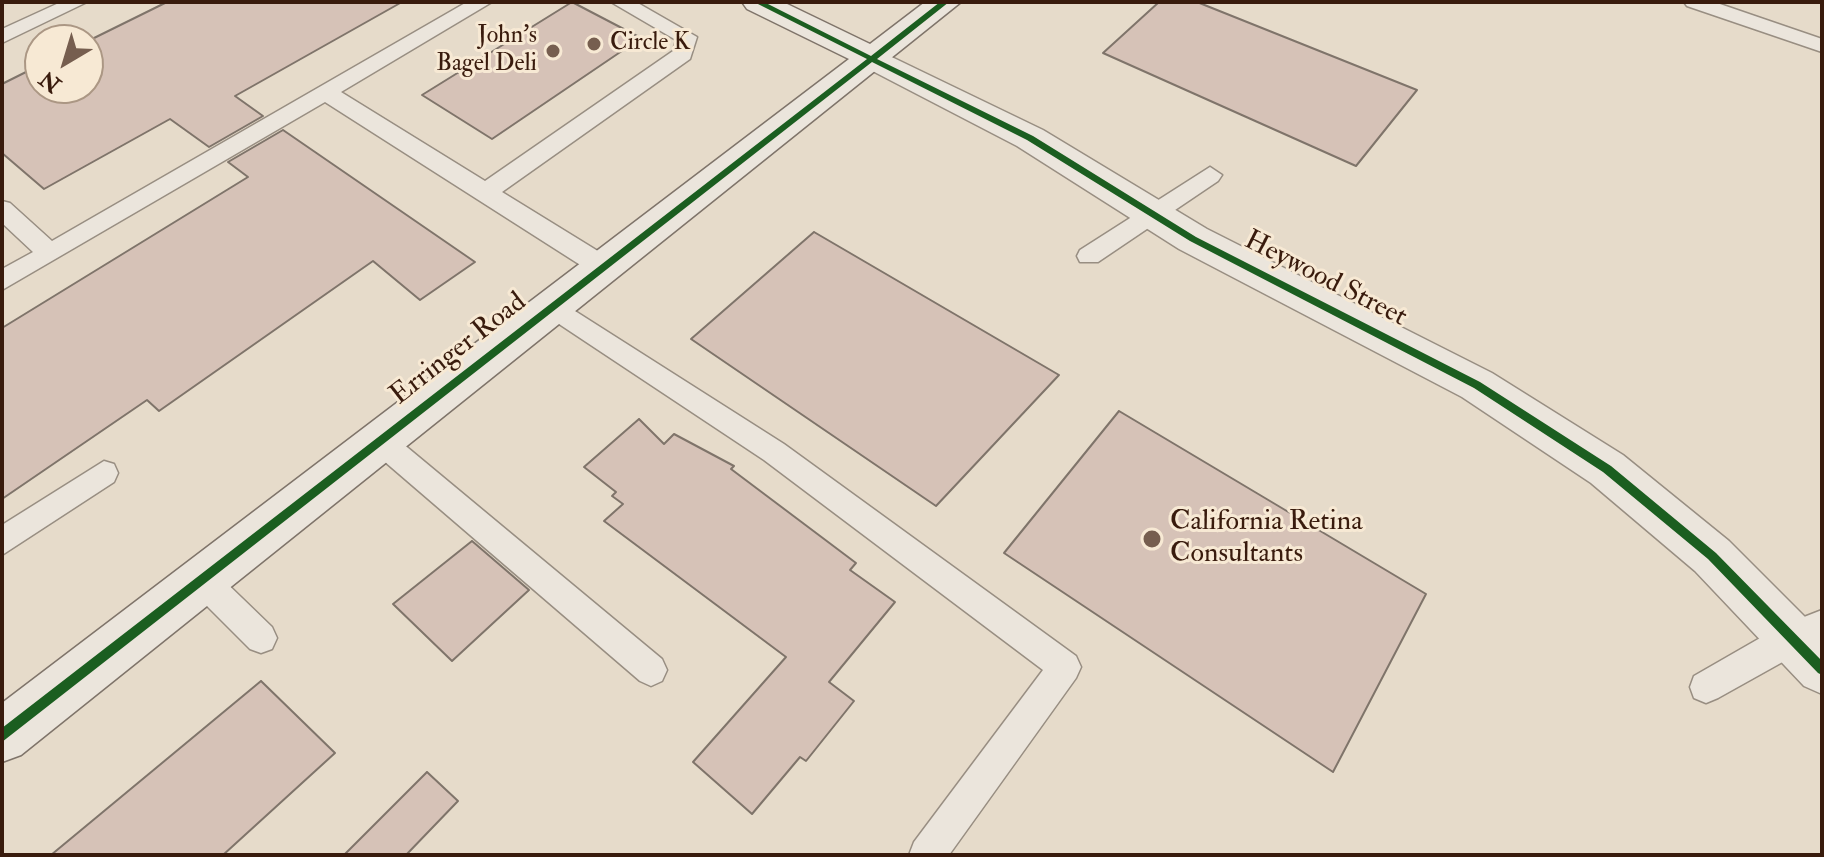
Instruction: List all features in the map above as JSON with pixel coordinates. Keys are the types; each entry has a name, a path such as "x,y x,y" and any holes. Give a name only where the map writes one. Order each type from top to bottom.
{"street":[{"name":"Heywood Street","path":"758,2 1030,138 1193,239 1477,385 1607,469 1807,631 1822,669"},
{"name":"Erringer Road","path":"2,736 945,2"}],"lane":[{"path":"2,37 77,2"},
{"path":"2,281 482,2"},
{"path":"485,193 683,54 687,37 621,2"},
{"path":"1694,2 1822,46"},
{"path":"325,92 605,268"},
{"path":"1089,256 1210,175"},
{"path":"2,209 50,254"},
{"path":"553,307 774,452 1065,667 927,855"},
{"path":"380,441 651,670"},
{"path":"2,542 104,473"},
{"path":"201,579 261,638"},
{"path":"1706,687 1807,631"}],"building":[{"path":"167,2 402,2 235,96 263,116 209,147 170,119 44,189 2,153 2,84 24,73 24,104 104,104 104,33"},
{"path":"572,2 641,38 492,139 422,95"},
{"path":"1159,2 1197,2 1417,90 1356,166 1103,53"},
{"path":"283,130 475,262 420,300 373,261 159,411 147,400 2,499 2,328 248,177 228,162"},
{"path":"814,232 1059,375 936,506 691,339"},
{"path":"1119,411 1426,594 1333,772 1004,553"},
{"path":"639,419 664,444 674,434 734,466 731,469 856,563 850,570 895,602 829,682 854,701 806,761 800,757 752,814 693,762 786,657 604,521 623,504 612,496 616,492 584,467"},
{"path":"472,541 529,590 452,661 393,604"},
{"path":"261,681 335,753 223,855 51,855"},
{"path":"427,772 458,801 406,855 344,855"}],"cycle path":[{"path":"758,2 1030,138 1193,239 1477,385 1607,469 1712,556 1822,669"},
{"path":"2,736 945,2"}],"place":[{"name":"Circle K","path":"594,44"},
{"name":"John's Bagel Deli","path":"553,51"},
{"name":"California Retina Consultants","path":"1152,539"}]}
